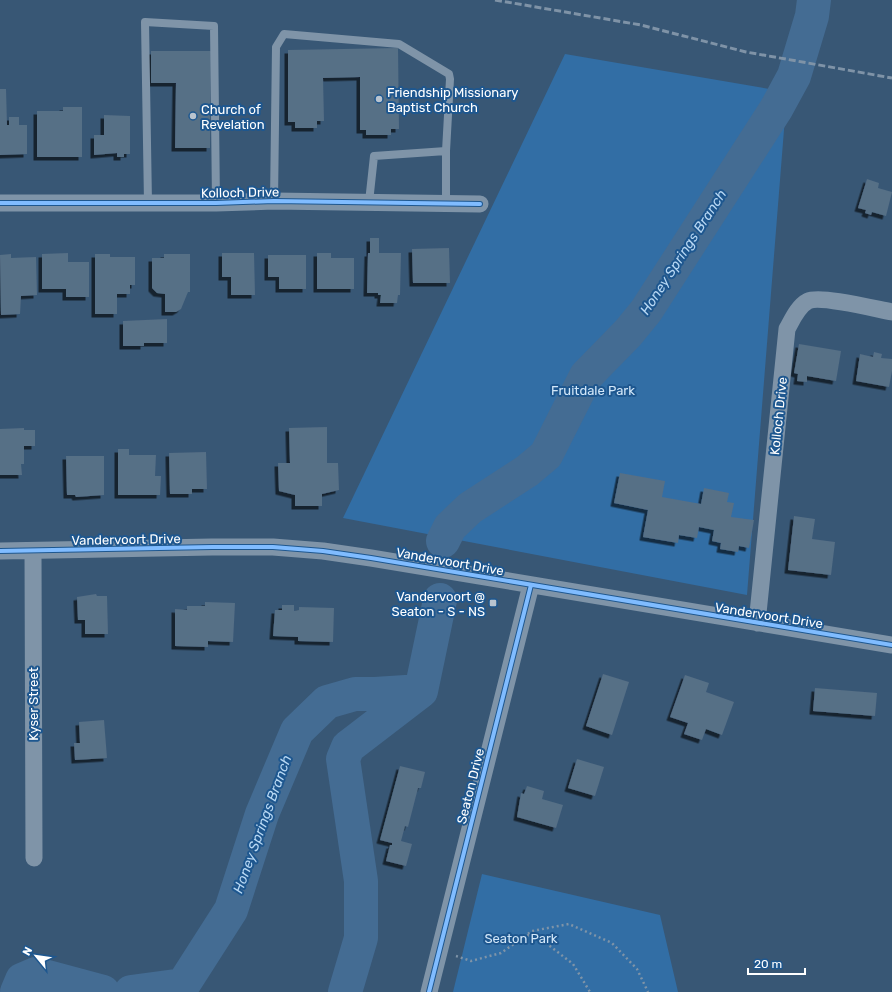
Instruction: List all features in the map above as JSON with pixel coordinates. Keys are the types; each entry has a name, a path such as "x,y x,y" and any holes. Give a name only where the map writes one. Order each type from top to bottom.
{"street":[{"name":"Kolloch Drive","path":"0,203 216,203 274,201 480,204"},
{"name":"Kolloch Drive","path":"757,623 787,329 798,311 808,301 829,300 892,312"},
{"name":"Vandervoort Drive","path":"0,551 273,547 323,551 892,645"},
{"name":"Kyser Street","path":"33,551 34,858"},
{"name":"Seaton Drive","path":"429,992 531,585"}],"lane":[{"path":"148,203 145,22 214,26 216,203"},
{"path":"274,201 276,47 284,34 399,44 449,74 446,151 446,203"},
{"path":"369,202 374,156 446,151"}],"path":[{"path":"453,955 471,961 501,953 532,931 569,924 612,943 637,969 648,992"},
{"path":"527,935 546,943 573,964 590,992"}],"green space":[{"name":"Fruitdale Park","path":"565,54 787,92 747,595 343,518"},
{"name":"Seaton Park","path":"482,874 660,915 678,992 453,992"}],"building":[{"name":"Friendship Missionary Baptist Church","path":"398,48 399,129 391,129 391,135 366,135 366,130 360,130 360,77 323,78 324,121 317,121 317,128 295,128 295,122 288,122 288,50"},
{"name":"Church of Revelation","path":"151,51 211,51 210,148 175,148 176,83 151,83"},
{"path":"0,89 6,89 7,125 9,125 9,117 19,117 19,125 27,125 27,154 0,155"},
{"path":"63,107 82,107 82,157 37,157 37,111 63,111"},
{"path":"104,115 130,116 130,154 124,154 124,157 117,157 117,153 94,155 94,135 104,135"},
{"path":"867,179 879,183 878,188 892,192 886,216 872,212 871,215 865,213 866,210 858,208"},
{"path":"370,238 379,238 379,253 401,253 400,295 398,295 397,303 380,303 381,295 378,295 378,293 367,293"},
{"path":"449,248 450,283 413,283 412,249"},
{"path":"68,253 68,262 89,262 89,297 66,297 66,289 42,289 42,254"},
{"path":"222,253 254,253 255,295 231,295 231,277 222,277"},
{"path":"317,253 331,253 331,258 354,258 354,289 317,289"},
{"path":"11,254 11,258 36,257 37,295 21,296 20,314 1,315 0,255"},
{"path":"95,254 110,254 110,257 135,257 135,285 130,285 130,294 117,294 117,314 95,314"},
{"path":"164,254 190,254 190,292 188,292 181,309 176,312 165,312 165,294 157,293 152,288 152,258 164,258"},
{"path":"268,255 306,255 306,289 279,289 279,277 268,277"},
{"path":"167,319 167,343 144,343 144,346 123,346 123,321"},
{"path":"799,344 841,351 836,381 807,376 807,382 797,381 798,374 794,373"},
{"path":"874,352 882,354 881,358 892,359 892,371 889,387 856,381 860,354 873,357"},
{"path":"327,427 327,463 338,463 339,490 322,494 322,506 295,506 295,495 279,491 278,463 290,463 289,428"},
{"path":"24,428 24,430 35,430 35,446 24,446 24,464 21,464 22,475 0,475 0,429"},
{"path":"118,449 129,449 129,455 156,455 155,476 161,476 160,495 118,495"},
{"path":"206,452 207,489 192,489 192,494 170,494 169,453"},
{"path":"66,456 104,456 104,495 76,497 75,495 67,495"},
{"path":"620,473 665,481 662,497 701,504 704,488 729,493 727,502 734,503 731,517 754,520 749,548 739,546 738,552 720,549 721,543 712,541 714,530 699,527 697,538 679,535 678,543 643,537 648,510 614,503"},
{"path":"794,516 815,519 812,539 835,542 831,575 788,570"},
{"path":"96,594 97,596 107,596 108,634 85,634 85,620 78,620 77,597"},
{"path":"205,602 235,603 233,642 208,641 208,647 175,646 175,609 187,610 187,606 205,606"},
{"path":"282,605 294,605 294,611 299,610 299,607 334,608 333,642 298,641 298,637 273,636 275,610 282,610"},
{"path":"603,674 629,682 612,735 586,726"},
{"path":"685,675 709,683 706,692 734,702 722,735 706,729 702,740 684,734 688,723 670,717"},
{"path":"815,688 877,693 875,716 813,711"},
{"path":"104,720 107,758 75,760 74,743 80,743 79,722"},
{"path":"577,759 604,767 595,796 568,788"},
{"path":"400,766 425,772 421,788 418,788 408,827 405,826 401,841 412,844 406,866 386,861 390,845 392,845 392,843 380,840"},
{"path":"527,786 544,791 542,799 563,805 556,828 517,817 521,793 524,794"}],"waterway":[{"name":"Honey Springs Branch","path":"443,541 450,527 470,508 527,471 546,455 586,376 628,333 646,311 776,109 794,76 812,16 814,0"},
{"name":"Honey Springs Branch","path":"131,992 183,985 231,910 262,814 297,731 327,702 355,694 421,691 440,600"},
{"path":"345,992 361,938 361,881 343,759 348,747 421,691"},
{"name":"Honey Springs Branch","path":"17,992 22,980 36,974 103,992"}],"railway":[{"path":"495,0 641,25 746,52 892,78"}],"cycle path":[{"path":"0,203 216,203 274,201 480,204"},
{"path":"0,551 212,547 273,547 323,551 892,645"},
{"path":"429,992 531,585"}],"place":[{"name":"Friendship Missionary Baptist Church","path":"379,99"},
{"name":"Church of Revelation","path":"193,116"},
{"name":"Vandervoort @ Seaton - S - NS","path":"493,603"}]}
